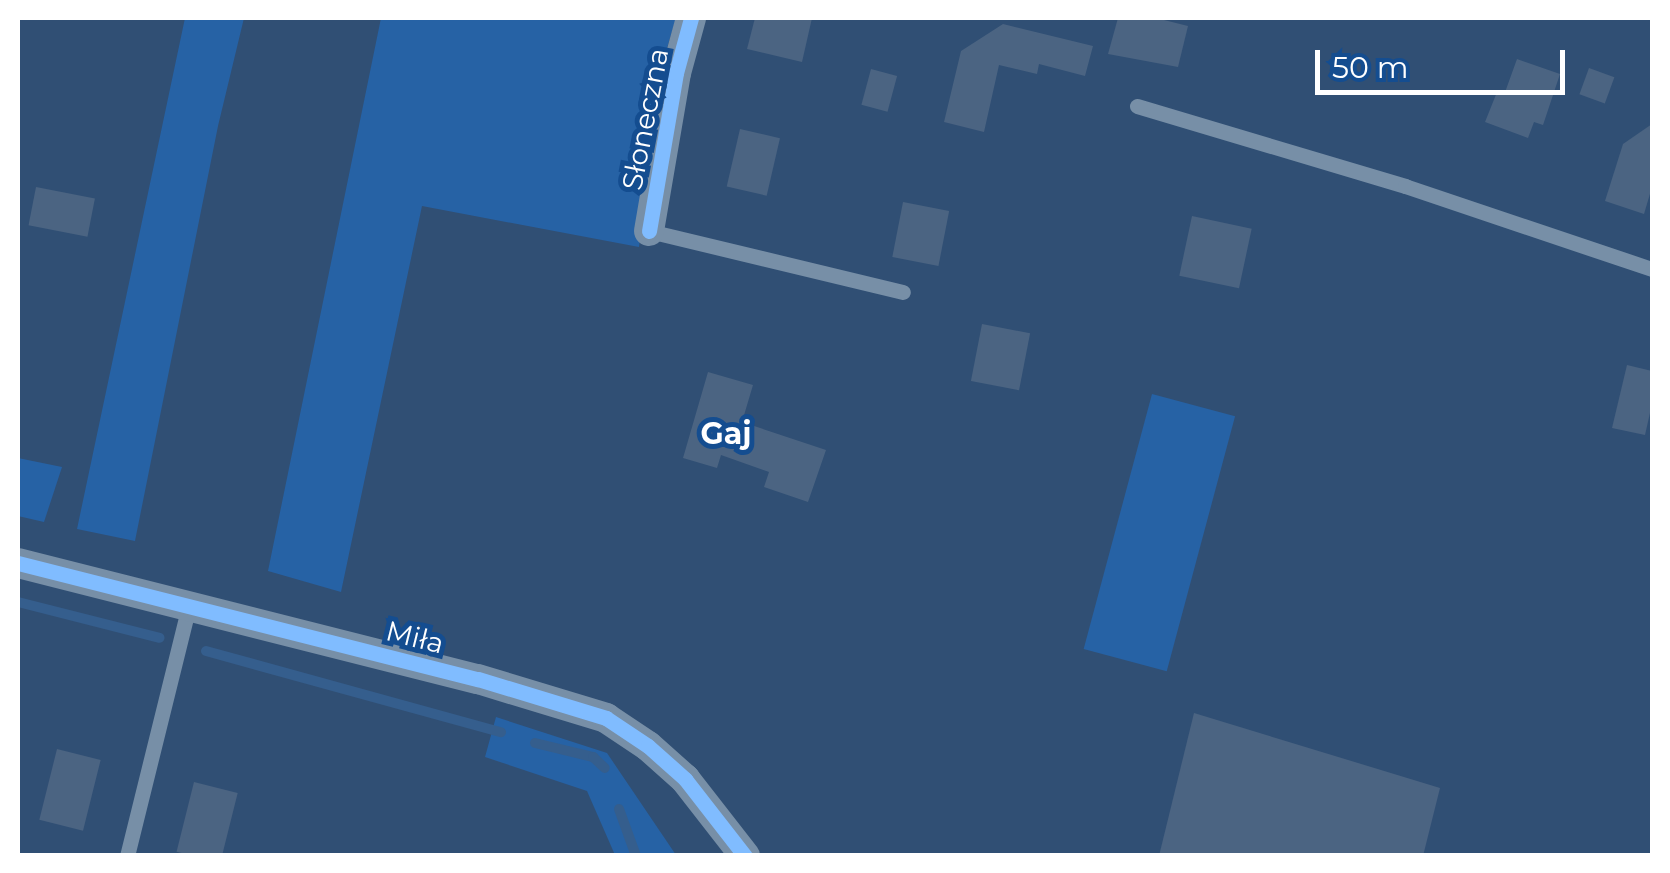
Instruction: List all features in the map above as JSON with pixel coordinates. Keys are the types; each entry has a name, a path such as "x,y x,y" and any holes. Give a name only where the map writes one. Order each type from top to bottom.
{"street":[{"name":"Słoneczna","path":"650,230 676,73 692,18"},
{"name":"Miła","path":"18,563 497,684 606,718 648,746 685,779 745,856"}],"lane":[{"path":"1137,106 1405,186 1652,269"},
{"name":"Słoneczna","path":"650,230 903,292"},
{"path":"127,856 189,606"}],"shaded area":[{"path":"185,18 244,18 218,126 135,541 77,529"},
{"path":"381,18 676,18 662,65 639,247 422,206 341,592 268,571"},
{"path":"1152,394 1235,416 1167,671 1084,649"},
{"path":"18,458 62,467 44,522 18,516"},
{"path":"496,717 607,753 676,855 615,855 587,791 485,757"}],"building":[{"path":"755,18 812,18 802,62 747,49"},
{"path":"1118,18 1156,18 1188,26 1178,67 1108,54"},
{"path":"1003,24 1093,46 1085,76 1039,64 1037,74 999,65 984,132 944,122 961,51"},
{"path":"1517,59 1560,74 1543,125 1534,122 1528,138 1485,122 1497,92 1504,95"},
{"path":"1589,68 1614,77 1605,104 1579,94"},
{"path":"871,69 897,76 888,112 861,105"},
{"path":"1652,124 1652,187 1644,214 1605,201 1623,144"},
{"path":"740,129 780,138 767,196 727,186"},
{"path":"36,187 95,198 87,237 29,225"},
{"path":"903,202 949,211 938,266 892,257"},
{"path":"1192,216 1252,229 1239,288 1179,276"},
{"path":"982,324 1030,333 1019,390 971,381"},
{"path":"1627,365 1652,371 1652,404 1645,435 1612,428"},
{"path":"708,372 753,385 742,422 826,450 808,502 764,487 769,472 721,455 717,468 683,458"},
{"path":"1194,713 1440,788 1423,856 1159,856"},
{"path":"57,749 101,760 83,831 39,820"},
{"path":"194,782 238,793 222,856 177,852"}],"waterway":[{"path":"18,602 160,638"},
{"path":"206,651 501,732"},
{"path":"535,743 593,757 605,768"},
{"path":"619,809 636,856"}],"cycle path":[{"path":"649,231 676,73 691,18"},
{"path":"18,563 478,679 606,718 648,746 685,779 745,856"}],"district":[{"name":"Gaj","path":"726,434"}]}
